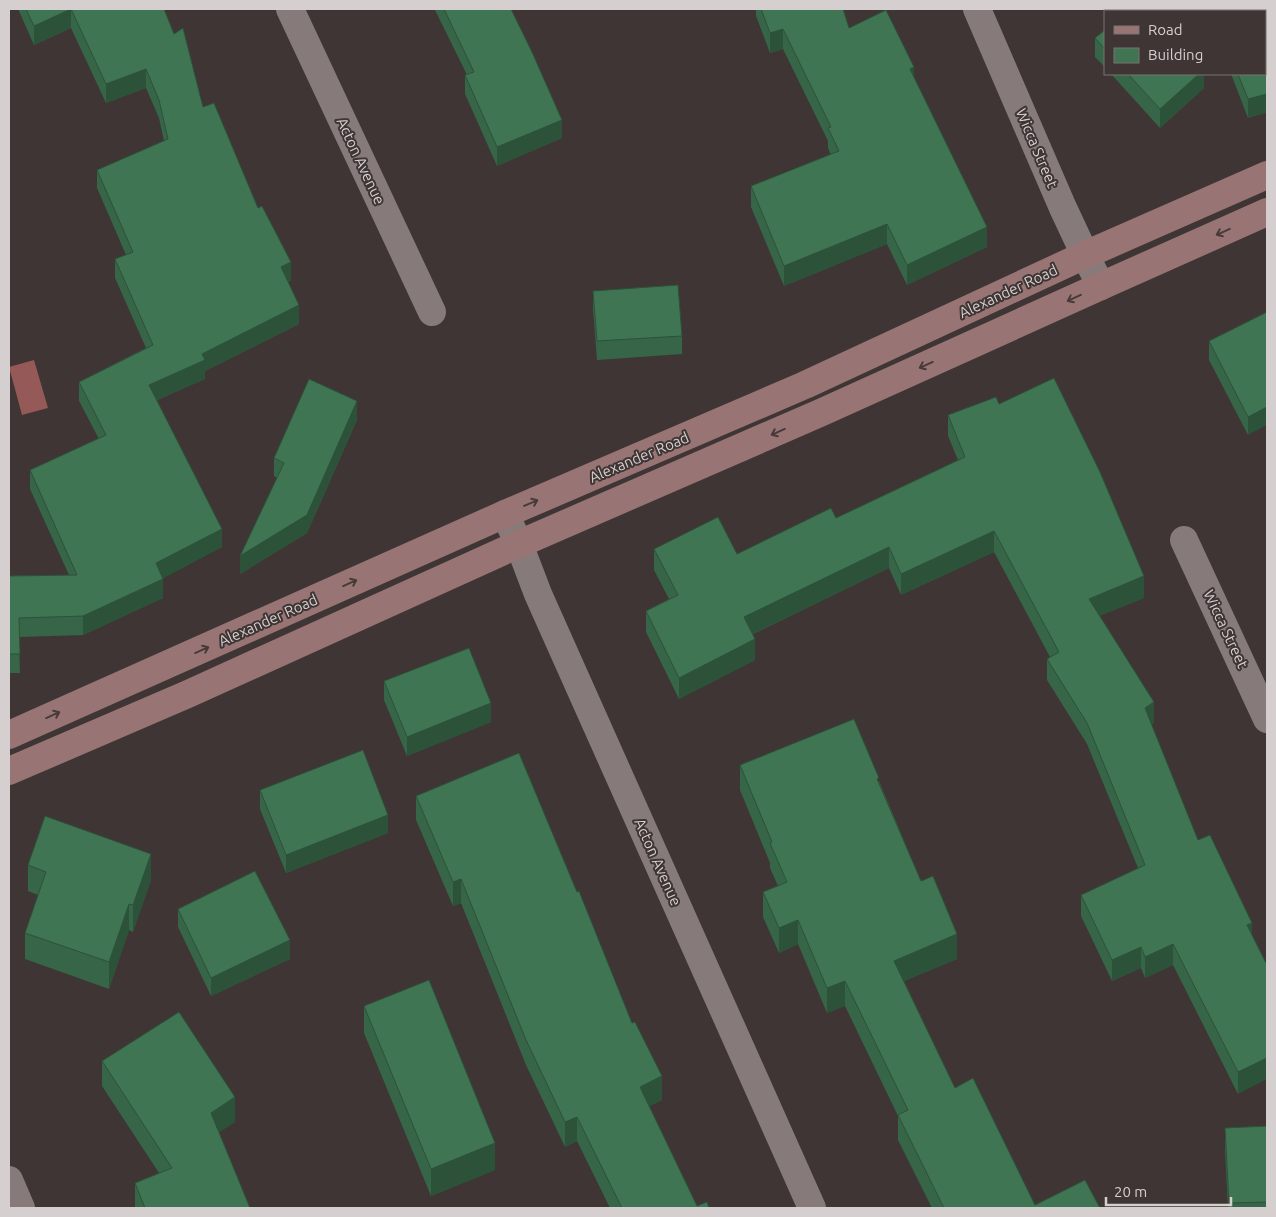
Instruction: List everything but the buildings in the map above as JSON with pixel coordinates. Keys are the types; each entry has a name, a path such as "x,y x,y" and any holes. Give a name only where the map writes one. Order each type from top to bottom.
{"main road":[{"name":"Alexander Road","path":"9,735 505,514 805,385 1085,255 1267,175"},
{"path":"9,771 188,694 519,544 820,413 1267,212"}],"street":[{"name":"Acton Avenue","path":"290,9 432,312"},
{"name":"Wicca Street","path":"977,9 1063,208 1101,286"},
{"name":"Acton Avenue","path":"505,514 519,544 538,594 812,1208"},
{"name":"Wicca Street","path":"1184,540 1267,719"},
{"path":"9,1180 21,1208"}],"shaded area":[{"path":"34,360 48,408 22,415 9,367"}]}
